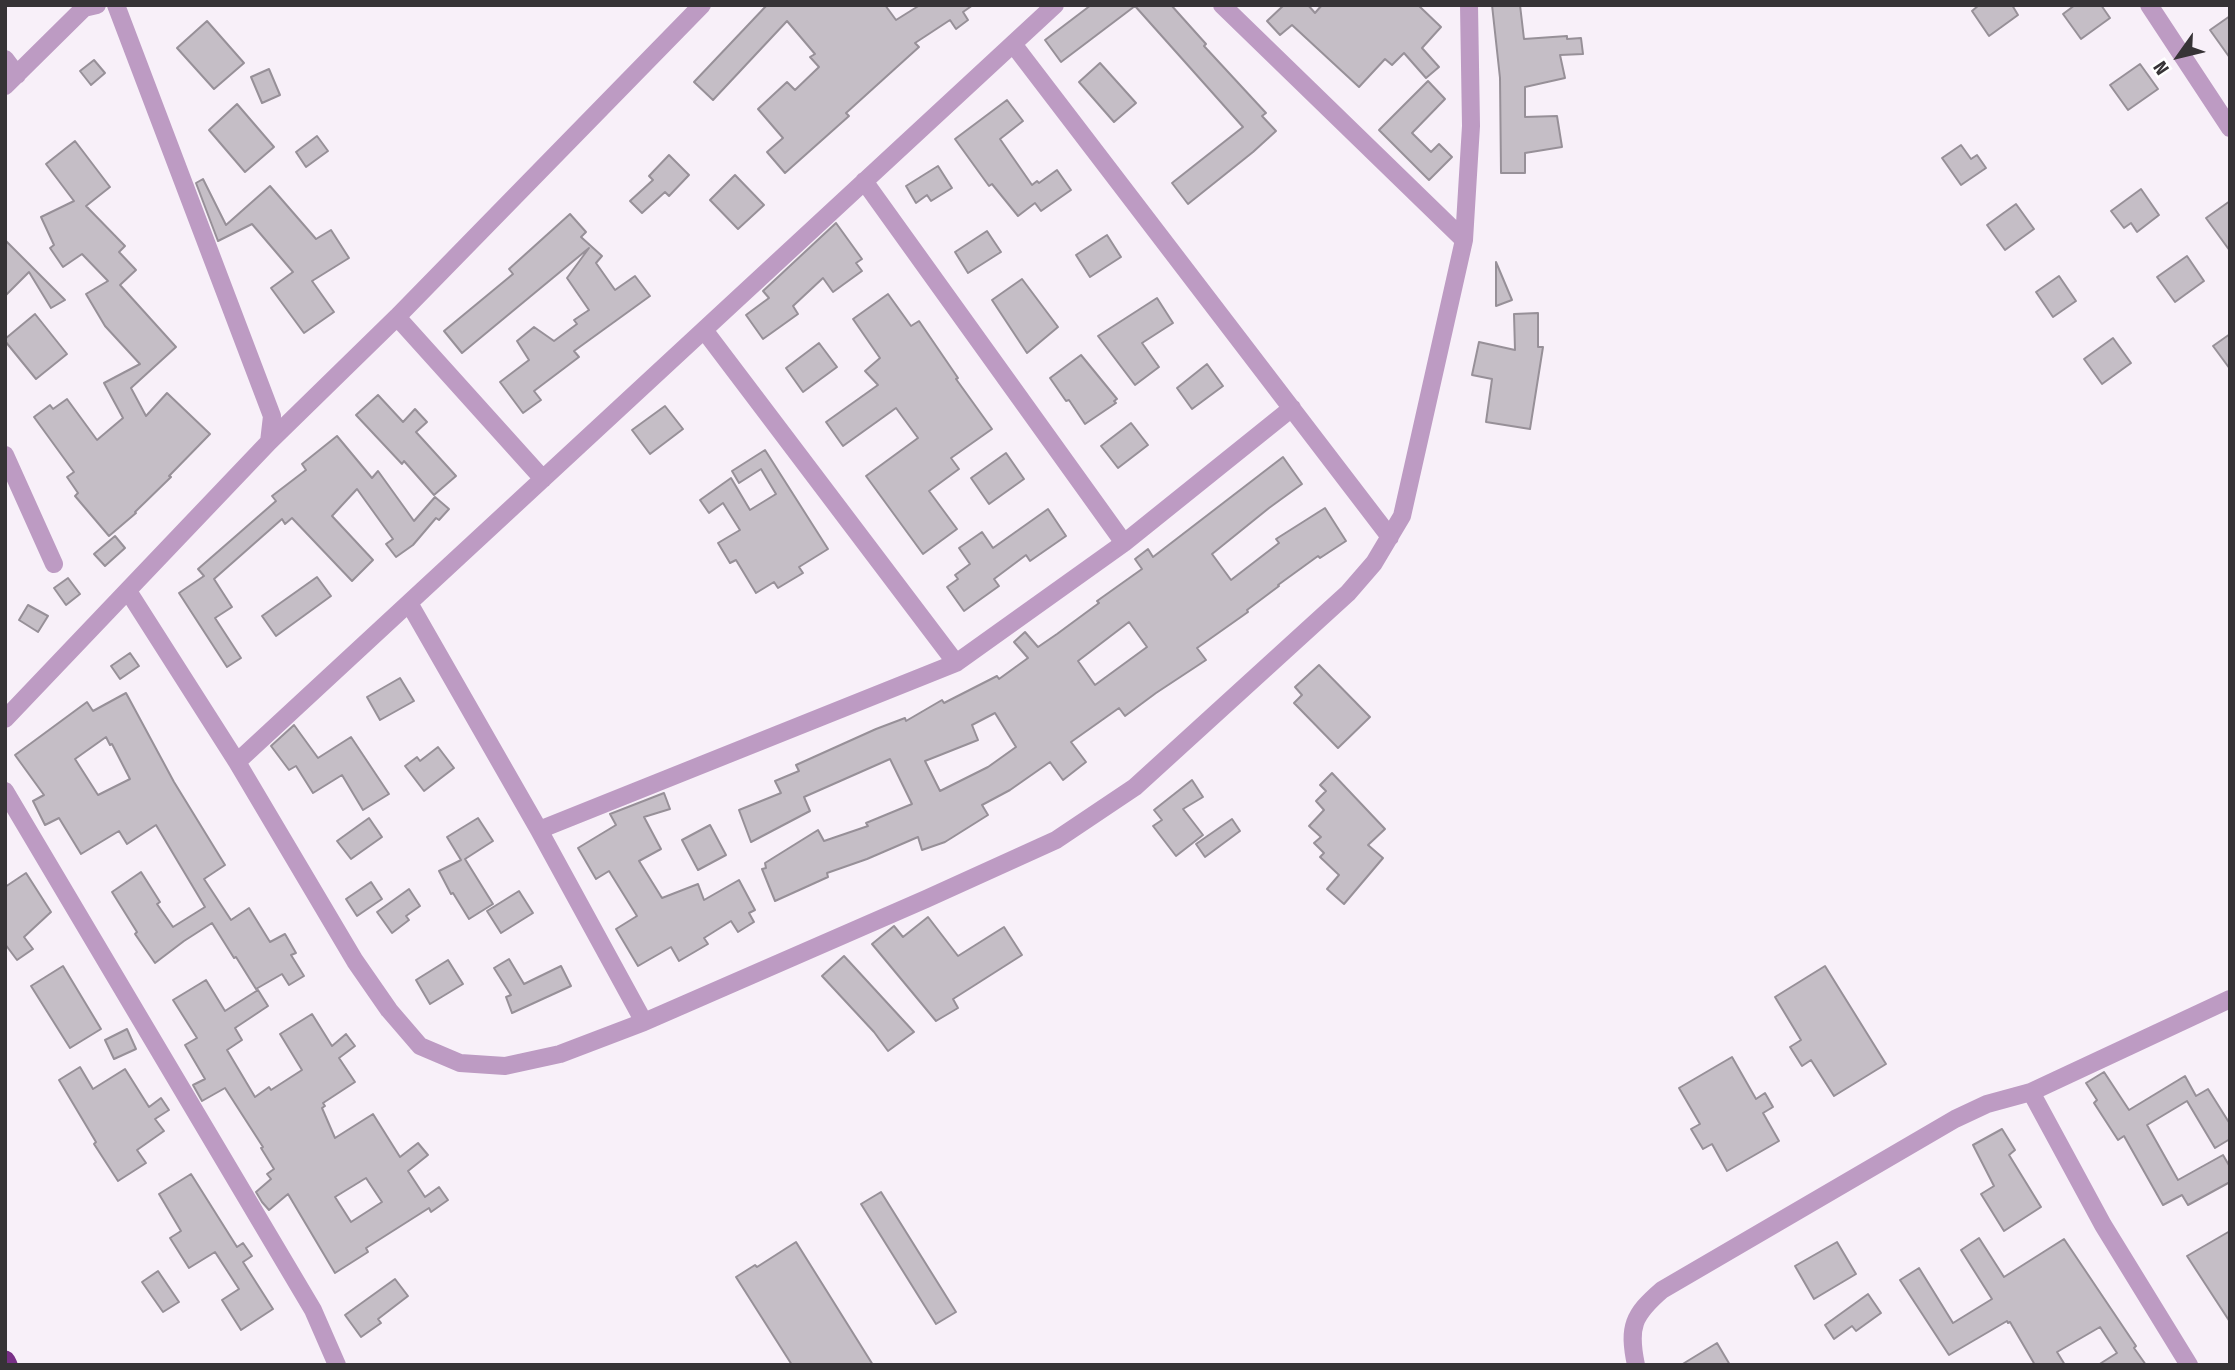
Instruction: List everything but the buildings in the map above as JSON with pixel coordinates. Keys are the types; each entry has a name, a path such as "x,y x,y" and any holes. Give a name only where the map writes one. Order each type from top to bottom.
{"street":[{"path":"5,59 11,81 84,8 97,5"},
{"path":"116,5 272,416 269,442"},
{"path":"5,719 269,442 397,317 702,5"},
{"path":"237,762 1055,5"},
{"path":"1222,5 1464,240"},
{"path":"128,591 237,762 355,961 389,1010 420,1046 460,1063 505,1066 560,1054 644,1022 926,899 1056,840 1135,787 1348,593 1374,563 1390,537 1402,516 1464,240 1472,126 1469,5"},
{"path":"2149,5 2230,128"},
{"path":"1013,44 1390,537"},
{"path":"864,181 1124,543"},
{"path":"397,317 543,479"},
{"path":"704,330 956,663"},
{"path":"539,830 956,663 1124,543 1292,408"},
{"path":"5,455 54,564"},
{"path":"410,603 644,1022"},
{"path":"5,791 313,1310 337,1365"},
{"path":"1636,1365 1632,1333 1637,1317 1644,1305 1662,1290 1955,1119 1987,1104 2031,1093 2230,999"},
{"path":"2031,1093 2103,1225 2189,1365"}]}
